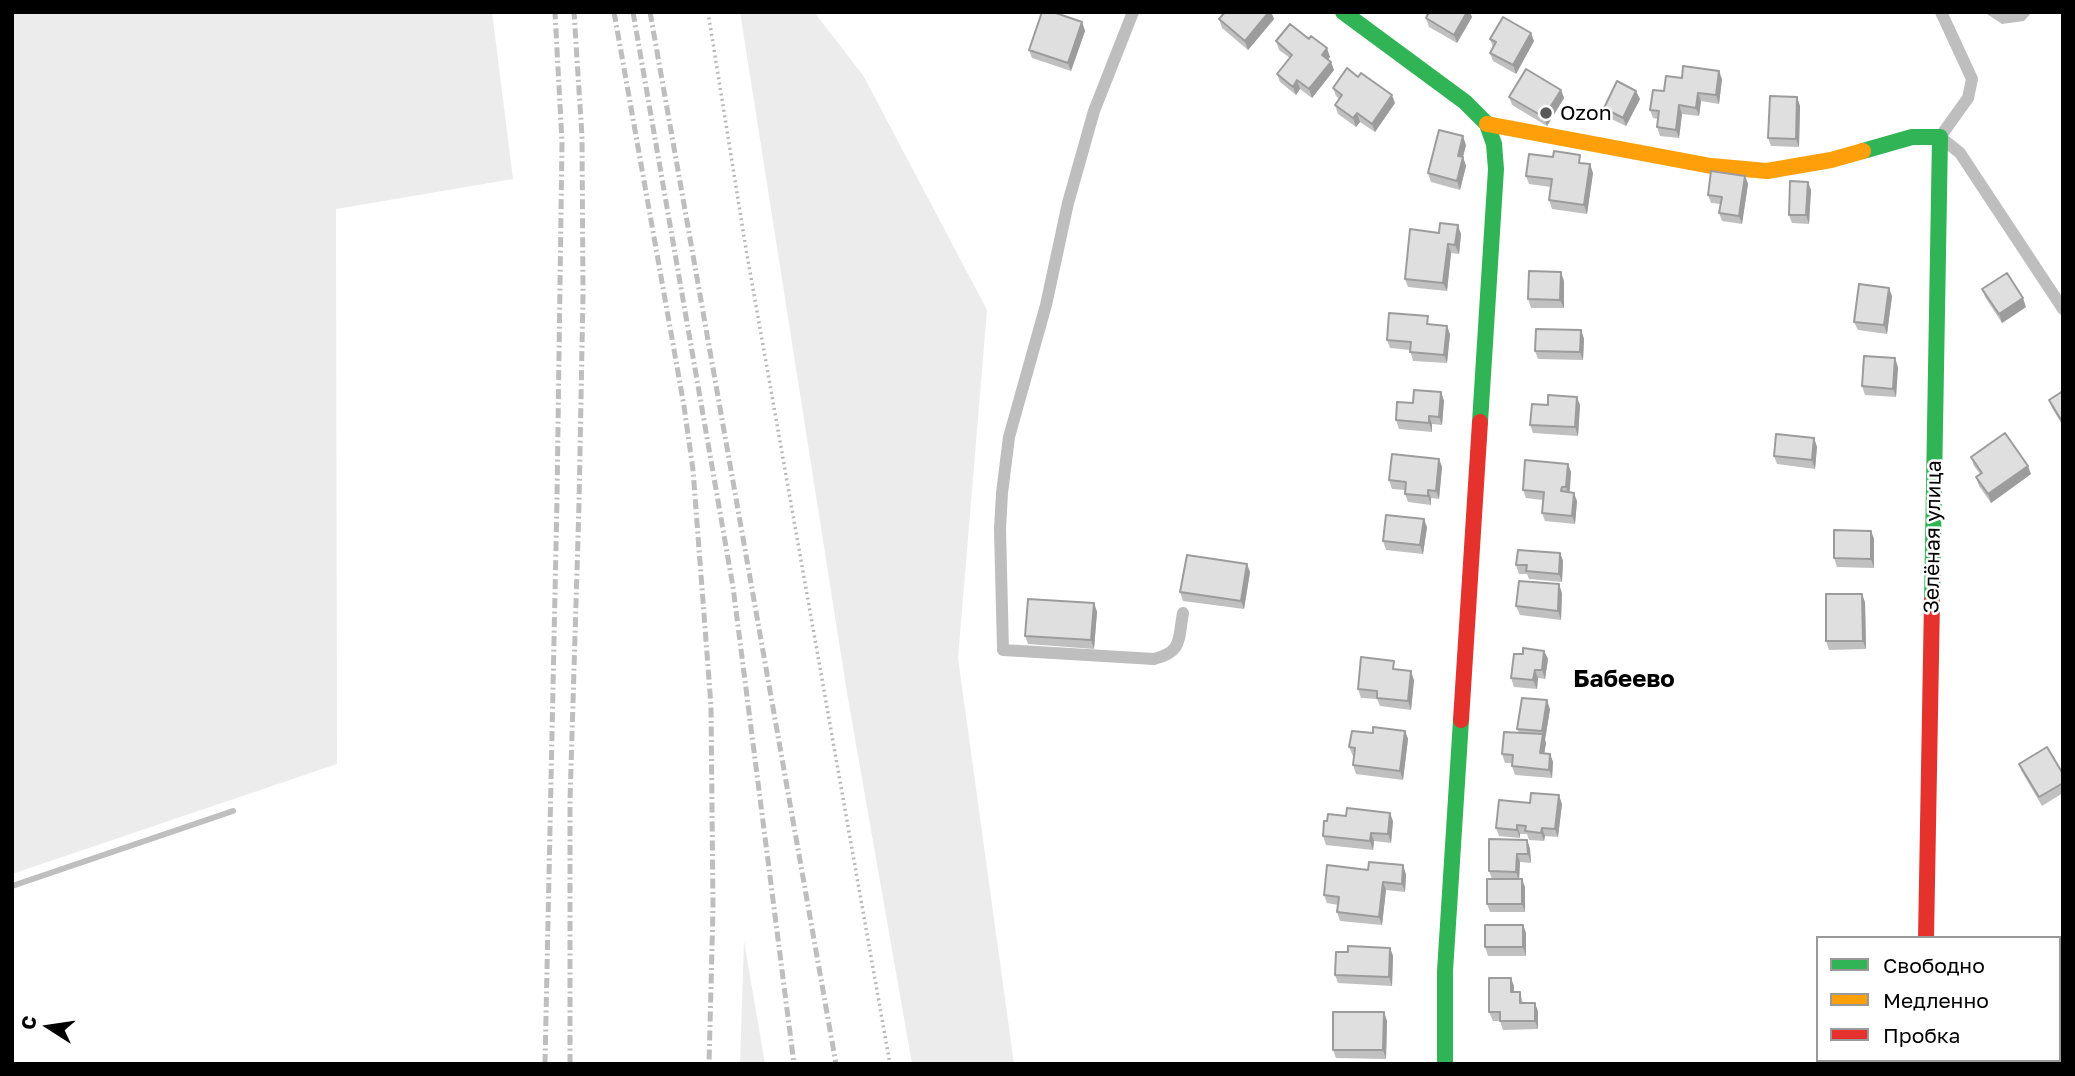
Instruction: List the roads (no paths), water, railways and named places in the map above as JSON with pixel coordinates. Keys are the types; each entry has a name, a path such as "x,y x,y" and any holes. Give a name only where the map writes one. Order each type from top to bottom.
{"street":[{"path":"1343,12 1465,102 1487,124 1494,144 1496,169 1445,971 1445,1064"},
{"path":"1487,124 1711,166 1767,171 1831,160 1912,136 1940,137"},
{"name":"Зелёная улица","path":"1926,936 1940,137"}],"lane":[{"path":"1133,12 1094,111 1068,203 1046,305 1009,437 1000,529 1003,650 1154,659 1170,655 1177,645 1183,612"},
{"path":"1941,12 1972,79 1968,98 1940,137 1960,153 2063,309"}],"waterway":[{"path":"12,886 233,811"}],"railway":[{"path":"545,1064 562,142 555,12"},
{"path":"570,1064 570,801 583,294 582,137 574,12"},
{"path":"614,12 693,470 711,706 713,908 709,1064"},
{"path":"633,12 733,587 794,1064"},
{"path":"650,12 836,1064"}],"place":[{"name":"Ozon","path":"1546,113"}],"district":[{"name":"Бабеево","path":"1624,679"}]}
